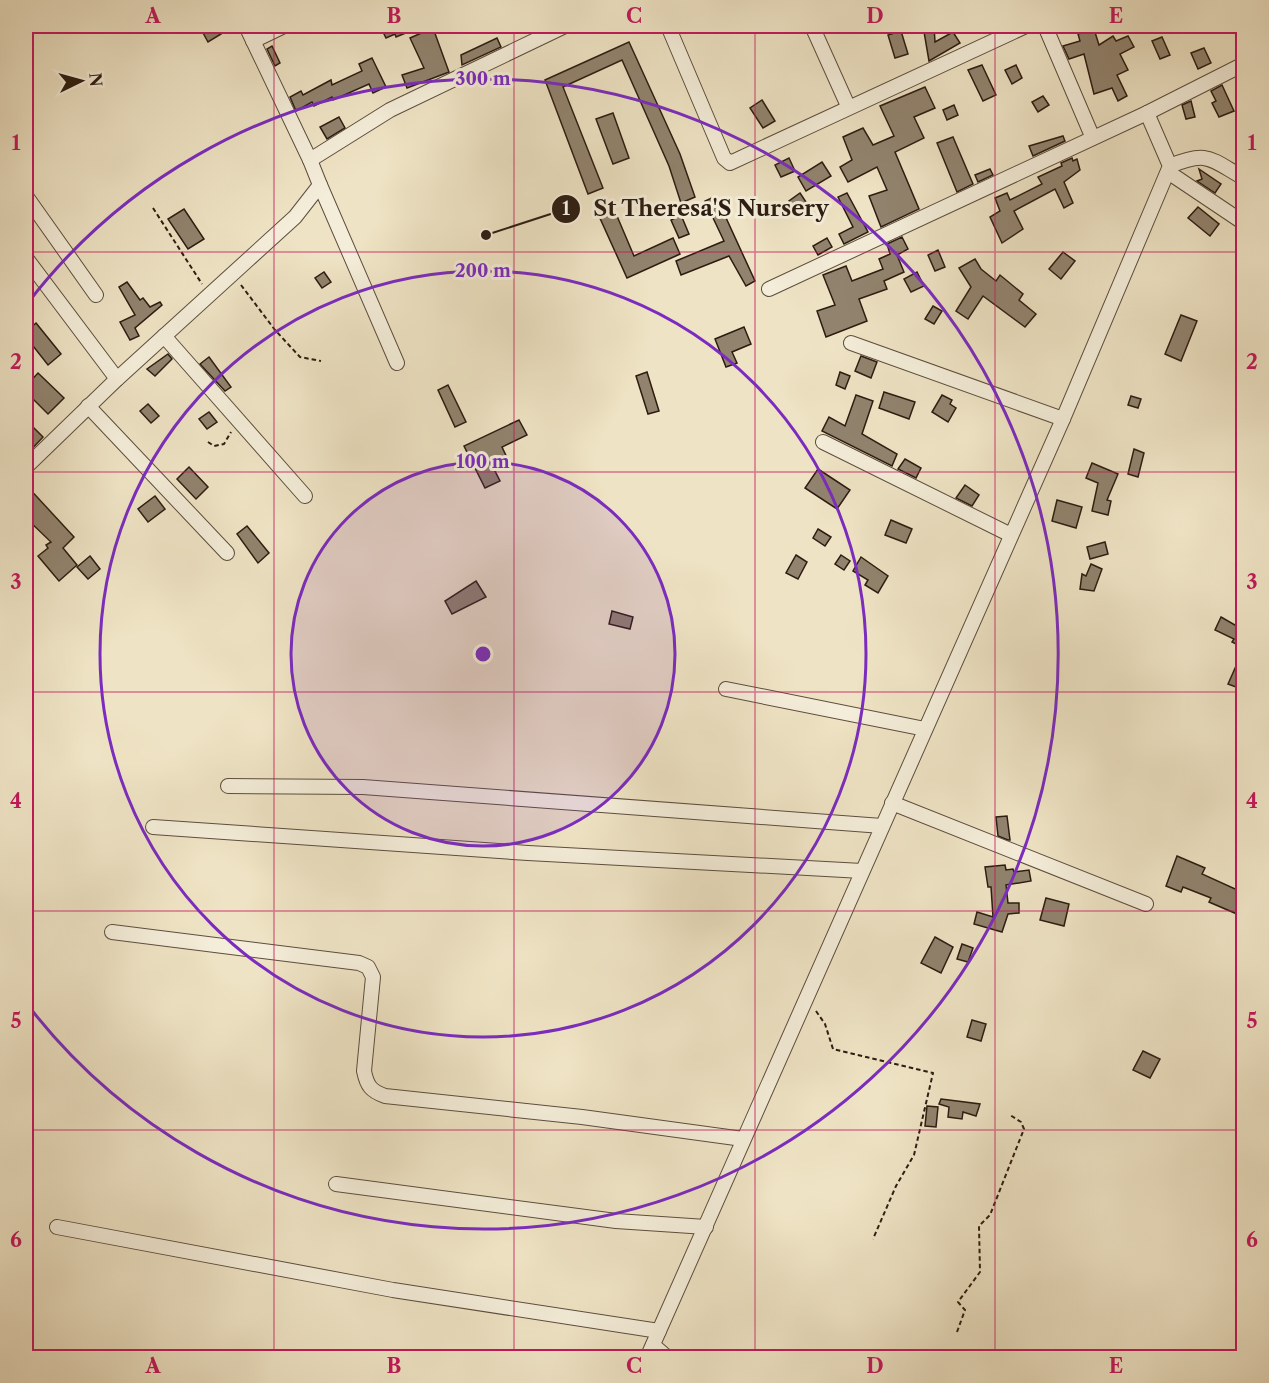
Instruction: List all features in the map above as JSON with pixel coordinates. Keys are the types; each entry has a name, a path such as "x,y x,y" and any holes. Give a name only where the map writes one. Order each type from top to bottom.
{"street":[{"path":"246,26 310,160 397,363"},
{"path":"253,41 284,26"},
{"path":"310,160 390,110 566,26"},
{"path":"668,26 724,158 730,163 848,106 1026,26"},
{"path":"812,26 848,106"},
{"path":"1045,26 1092,136"},
{"path":"769,289 1092,136 1148,112 1244,64"},
{"path":"1148,112 1169,169 1244,223"},
{"path":"668,1358 650,1351 1063,419 1169,169 1200,156 1244,178"},
{"path":"26,466 117,379 295,217 320,185"},
{"path":"26,196 96,296"},
{"path":"26,258 117,379"},
{"path":"164,336 305,496"},
{"path":"851,343 1063,419"},
{"path":"88,406 227,553"},
{"path":"823,442 1011,535"},
{"path":"726,689 925,729"},
{"path":"228,786 363,787 882,826"},
{"path":"892,803 1146,904"},
{"path":"153,827 528,853 862,871"},
{"path":"112,932 359,963 368,967 373,977 364,1071 366,1081 373,1092 385,1096 582,1117 743,1139"},
{"path":"336,1184 616,1221 706,1227"},
{"path":"57,1227 393,1290 659,1331"}],"path":[{"path":"153,208 195,276 208,291"},
{"path":"237,281 275,330 300,357 321,361"},
{"path":"208,442 214,446 224,444 234,429 233,415"},
{"path":"807,996 825,1024 833,1049 933,1073 914,1155 896,1186 873,1239"},
{"path":"957,1332 965,1310 958,1302 980,1272 979,1226 990,1215 1024,1129 1021,1122 1010,1115"}],"building":[{"path":"215,26 221,34 208,42 202,31"},
{"path":"380,26 423,26 396,37 395,34 386,38"},
{"path":"923,26 934,26 935,42 953,32 960,43 929,61"},
{"path":"433,28 449,72 407,88 402,75 424,68 410,38"},
{"path":"1094,29 1099,45 1113,36 1116,41 1128,36 1134,47 1120,54 1128,70 1117,75 1127,96 1118,101 1112,88 1094,94 1084,54 1069,59 1063,46 1080,41 1078,34"},
{"path":"901,31 908,54 895,58 888,35"},
{"path":"1162,37 1170,55 1160,59 1152,41"},
{"path":"497,38 501,47 462,65 461,55"},
{"path":"629,42 680,154 695,197 681,203 669,166 622,60 563,87 603,188 588,194 545,80"},
{"path":"272,46 280,63 275,66 267,49"},
{"path":"1204,48 1211,63 1198,69 1191,53"},
{"path":"372,58 386,87 373,93 369,84 314,106 312,102 296,111 290,97 301,91 303,95 331,80 332,85 362,71 359,64"},
{"path":"982,65 996,95 983,101 968,70"},
{"path":"1016,65 1022,78 1012,84 1005,70"},
{"path":"1222,85 1234,111 1219,117 1212,103 1216,101 1211,91"},
{"path":"925,87 935,108 914,117 924,138 895,152 919,209 881,227 869,196 887,190 877,167 848,182 840,167 852,160 843,137 863,128 873,145 894,136 880,106"},
{"path":"1043,96 1049,105 1038,112 1032,102"},
{"path":"762,100 775,121 763,128 750,108"},
{"path":"1191,101 1195,117 1186,119 1182,105"},
{"path":"954,105 958,115 947,120 943,110"},
{"path":"613,113 629,158 613,164 596,119"},
{"path":"339,117 345,128 327,139 320,127"},
{"path":"1063,136 1065,141 1033,156 1029,146"},
{"path":"953,137 973,184 957,192 937,143"},
{"path":"789,158 795,171 781,177 775,165"},
{"path":"1072,158 1073,161 1077,159 1080,170 1064,182 1073,203 1064,208 1055,189 1014,211 1023,229 1002,243 990,217 1000,211 995,198 1007,193 1010,200 1042,184 1038,177 1062,166 1061,163"},
{"path":"822,162 831,176 806,191 798,177"},
{"path":"990,169 993,175 978,182 975,175"},
{"path":"1199,169 1221,184 1215,193 1197,181 1202,179"},
{"path":"800,193 806,202 795,209 789,201"},
{"path":"847,193 868,232 844,244 839,234 853,227 838,197"},
{"path":"716,196 755,281 746,286 729,256 681,275 676,261 724,241 705,201"},
{"path":"1198,207 1219,224 1210,236 1188,218"},
{"path":"184,209 204,239 188,249 168,219"},
{"path":"614,209 634,256 673,238 680,254 627,278 599,216"},
{"path":"681,215 689,234 679,238 671,220"},
{"path":"902,237 908,249 897,255 904,272 884,281 887,289 859,299 867,321 826,337 817,311 835,305 823,275 846,266 852,281 883,269 879,259 890,254 887,244"},
{"path":"827,238 832,247 818,255 813,246"},
{"path":"938,250 945,267 935,271 928,255"},
{"path":"1063,252 1075,261 1061,279 1049,269"},
{"path":"975,259 981,269 996,281 1000,275 1023,294 1019,300 1036,314 1025,327 983,296 968,319 956,311 971,287 959,268"},
{"path":"324,272 331,282 322,288 315,278"},
{"path":"917,272 924,286 911,292 904,279"},
{"path":"127,282 140,300 143,298 150,307 160,302 162,305 135,328 139,336 130,340 120,322 135,315 119,287"},
{"path":"933,306 942,311 934,324 925,319"},
{"path":"1181,315 1197,321 1181,361 1165,354"},
{"path":"36,323 61,354 48,365 26,337 26,332"},
{"path":"744,327 751,344 732,352 737,363 726,367 715,339"},
{"path":"168,354 172,359 155,376 147,369"},
{"path":"861,356 877,362 871,378 855,371"},
{"path":"209,357 231,387 225,391 200,364"},
{"path":"647,372 659,411 648,414 636,376"},
{"path":"840,372 850,376 845,389 836,385"},
{"path":"38,373 64,398 48,414 26,392 26,386"},
{"path":"448,385 466,422 455,427 438,390"},
{"path":"884,392 915,402 909,419 879,408"},
{"path":"856,395 873,401 862,434 897,454 892,466 822,431 829,417 845,426"},
{"path":"942,395 952,400 950,404 956,408 948,422 932,412"},
{"path":"1131,396 1141,399 1138,408 1128,405"},
{"path":"148,404 159,416 151,423 140,411"},
{"path":"209,412 217,422 207,429 199,419"},
{"path":"519,420 527,435 502,447 510,464 495,471 500,481 485,488 464,446"},
{"path":"33,427 43,437 26,455 26,436"},
{"path":"1134,449 1144,453 1138,477 1128,474"},
{"path":"905,459 921,468 916,478 898,469"},
{"path":"1092,463 1118,474 1107,500 1111,501 1108,515 1092,511 1098,483 1086,478"},
{"path":"189,467 208,487 196,499 177,479"},
{"path":"818,469 850,490 837,509 805,488"},
{"path":"26,485 74,537 63,548 77,565 59,581 38,556 48,548 46,545 51,542 26,518"},
{"path":"965,485 979,495 972,506 956,498"},
{"path":"155,496 165,509 148,522 138,509"},
{"path":"1057,500 1082,507 1076,528 1052,521"},
{"path":"891,520 912,529 906,543 885,535"},
{"path":"247,526 269,553 258,563 237,534"},
{"path":"818,529 831,537 825,546 813,538"},
{"path":"1105,542 1108,554 1090,559 1087,547"},
{"path":"796,555 807,562 798,579 786,573"},
{"path":"841,555 850,561 844,570 835,564"},
{"path":"90,556 100,569 88,579 77,567"},
{"path":"861,557 888,576 878,593 865,585 868,580 853,571"},
{"path":"1091,564 1102,569 1094,591 1080,589 1082,574 1086,576"},
{"path":"476,581 486,597 452,614 445,601"},
{"path":"612,611 633,617 630,629 609,624"},
{"path":"1221,617 1240,628 1244,621 1244,648 1232,642 1234,639 1215,630"},
{"path":"1244,648 1244,690 1228,684"},
{"path":"1007,816 1010,840 998,836 996,817"},
{"path":"1177,856 1205,868 1202,874 1244,893 1244,917 1209,902 1211,898 1183,887 1181,892 1166,886"},
{"path":"1005,865 1006,870 1013,869 1014,872 1029,870 1031,881 1006,885 1008,903 1019,903 1019,913 1008,914 1002,932 974,924 977,912 993,917 991,887 988,887 985,867"},
{"path":"1046,898 1069,904 1064,926 1040,920"},
{"path":"935,937 953,947 941,973 921,963"},
{"path":"962,944 973,948 968,962 957,959"},
{"path":"972,1020 986,1024 981,1041 967,1037"},
{"path":"1143,1051 1160,1059 1150,1078 1133,1070"},
{"path":"941,1099 980,1104 976,1116 963,1112 962,1119 948,1117 949,1107 939,1104"},
{"path":"927,1106 938,1107 936,1127 925,1126"}],"place":[{"name":"St Theresa'S Nursery","path":"486,235"}]}
